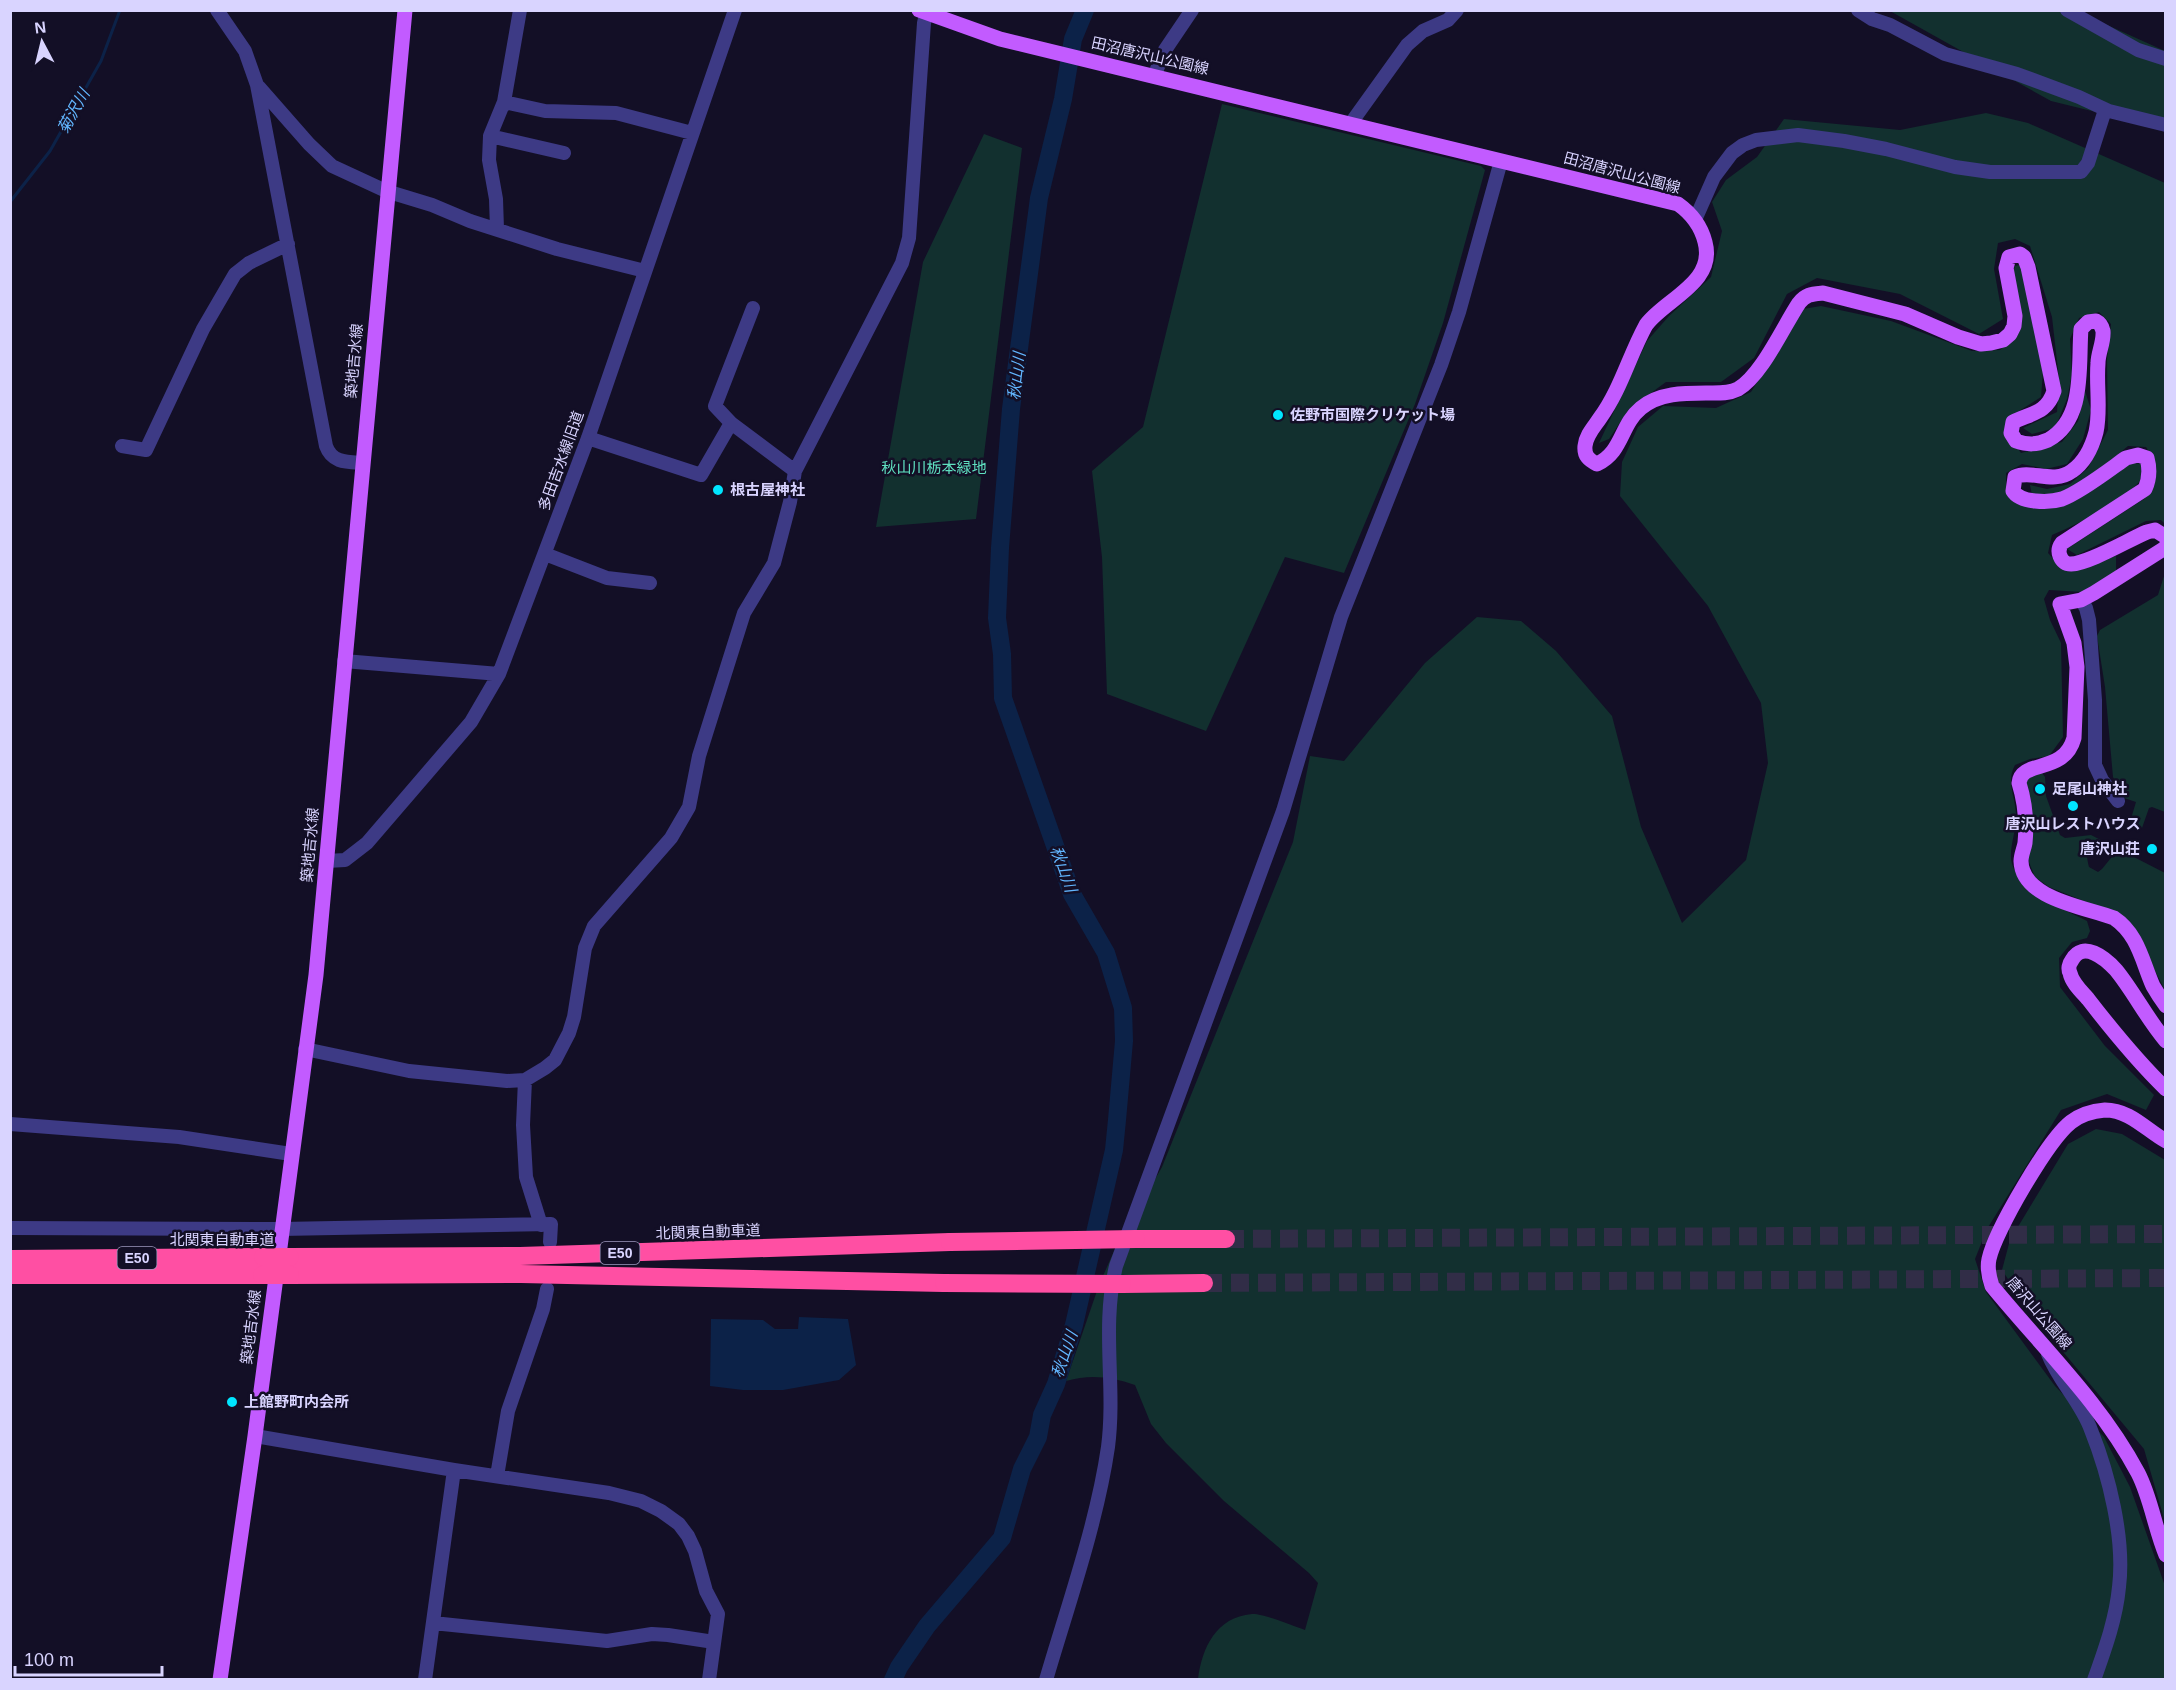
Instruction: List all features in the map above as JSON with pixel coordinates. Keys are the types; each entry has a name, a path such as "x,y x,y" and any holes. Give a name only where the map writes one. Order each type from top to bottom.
{"highway":[{"name":"北関東自動車道","path":"290,1266 950,1242 1226,1239"},
{"name":"北関東自動車道","path":"10,1258 545,1275 944,1283 1203,1283"},
{"name":"北関東自動車道","path":"10,1275 263,1266"}],"main road":[{"name":"築地吉水線","path":"220,1680 316,975 405,10"},
{"name":"田沼唐沢山公園線","path":"923,12 979,33 1020,44 1664,200 1678,204 1695,220"},
{"path":"1695,220 1703,233 1706,247 1706,260 1702,272 1696,281 1653,316 1646,325 1614,398 1588,435 1585,453 1589,460 1597,464 1607,460 1616,450 1632,417 1654,400 1684,393 1728,392 1747,382 1757,372 1803,297 1810,294 1823,293 1905,314 1958,337 1981,344 2003,340 2010,334 2015,316 2006,268 2007,261 2009,257 2020,254 2024,257 2028,267 2054,391 2046,408 2013,422 2011,433 2016,441 2034,445 2050,438 2065,427 2078,392 2081,329 2088,322 2096,321 2101,325 2103,334 2098,361 2096,431 2090,450 2082,462 2064,476 2042,478 2021,474 2015,477 2013,490 2016,496 2023,500 2061,500 2126,458 2138,455 2147,458 2149,481 2145,489 2062,543 2060,559 2064,563 2078,562 2155,530 2165,545 2081,600 2064,602 2060,606 2074,644 2077,667 2076,717 2071,748 2059,760 2026,770 2019,778 2026,816 2025,843 2021,860 2023,871 2037,890 2050,897 2114,918 2123,924 2135,938 2154,987 2166,1006"},
{"path":"2166,1041 2155,1029 2115,970 2092,951 2082,951 2074,956 2069,964 2069,972 2074,982 2166,1089"},
{"name":"唐沢山公園線","path":"2166,1141 2134,1119 2107,1110 2082,1115 2070,1123 2031,1176 1994,1241 1988,1261 1992,1286 2088,1398 2118,1438 2139,1476 2158,1538 2166,1556"}],"street":[{"path":"217,10 245,51 257,85 329,454 342,461 363,463"},
{"path":"497,230 496,199 489,160 490,136 504,102 520,10"},
{"name":"多田吉水線旧道","path":"327,861 345,860 367,843 471,722 500,674 588,438 735,10"},
{"path":"1154,76 1165,50 1192,10"},
{"path":"1352,123 1407,45 1423,31 1448,20 1457,10"},
{"path":"1858,10 1872,19 1890,24 1945,54 2017,74 2105,110 2166,125"},
{"path":"2067,10 2138,50 2166,59"},
{"path":"305,1049 409,1071 477,1079 525,1080 555,1060 569,1033 578,997 585,948 594,926 671,838 689,807 699,756 744,613 774,562 790,502 795,471 902,263 909,238 923,12"},
{"path":"257,85 309,144 332,166 388,192 432,205 470,221 566,251 645,271"},
{"path":"504,102 545,111 616,113 692,133"},
{"path":"1695,220 1714,177 1732,153 1756,140 1798,135 1886,149 1955,167 1990,172 2081,172 2088,163 2105,110"},
{"path":"490,136 564,153"},
{"path":"1046,1680 1093,1519 1108,1448 1111,1393 1108,1310 1116,1266 1283,811 1345,608 1441,365 1459,312 1501,161"},
{"path":"122,446 146,450 202,329 236,274 249,263 288,244"},
{"path":"753,308 715,406 731,423 795,471"},
{"path":"588,438 701,475 731,423"},
{"path":"545,554 608,578 650,584"},
{"path":"2081,600 2089,620 2095,700 2095,765 2102,780 2118,801"},
{"path":"344,662 500,674"},
{"path":"525,1080 523,1125 526,1177 541,1225"},
{"path":"10,1124 179,1137 291,1154"},
{"path":"10,1228 281,1229 551,1224 550,1242"},
{"path":"497,1476 508,1411 543,1309 547,1289"},
{"path":"2046,1350 2055,1372 2079,1405 2091,1429 2117,1521 2121,1551 2120,1587 2109,1639 2094,1680"},
{"path":"255,1436 454,1470 609,1493 641,1501 661,1510 679,1524 688,1536 695,1551 706,1591 718,1614 710,1680"},
{"path":"425,1680 454,1470"},
{"path":"433,1623 607,1641 652,1634 714,1642"}],"green space":[{"path":"1890,11 2076,11 2165,51 2165,129 2051,101"},
{"name":"佐野市国際クリケット場","path":"1222,104 1481,166 1485,170 1443,323 1415,404 1344,573 1285,557 1206,731 1107,694 1102,557 1092,471 1143,427"},
{"path":"1986,113 2028,123 2165,183 2165,524 2161,520 2146,521 2077,555 2067,549 2144,499 2155,481 2153,458 2146,447 2128,446 2098,471 2055,496 2032,495 2030,485 2047,489 2070,484 2088,468 2108,430 2107,359 2111,324 2099,312 2079,318 2070,339 2072,374 2067,399 2055,428 2032,434 2023,428 2057,412 2059,379 2052,317 2030,246 2015,239 1998,243 1994,269 2003,319 1979,334 1900,294 1817,278 1787,294 1754,358 1721,382 1666,382 1629,409 1609,439 1599,443 1647,341 1669,316 1711,277 1722,231 1712,202 1726,180 1757,157 1784,119 1900,130"},
{"name":"秋山川栃本緑地","path":"984,134 1022,148 976,519 876,527 923,262"},
{"path":"2019,265 2025,274 2043,372 2041,397 2008,418 2007,434 2021,453 2062,442 2078,421 2085,391 2091,410 2083,439 2067,464 2046,469 2022,464 2006,473 2006,490 2017,502 2039,507 2131,463 2142,464 2145,475 2115,502 2052,535 2048,553 2060,566 2079,570 2116,556 2116,573 2083,592 2049,590 2044,599 2050,620 2061,643 2063,737 2049,756 2030,759 2015,765 2012,771 2011,783 2016,820 2011,859 2014,870 2030,889 2053,904 2087,921 2090,931 2087,938 2072,942 2059,958 2060,987 2105,1046 2154,1095 2146,1110 2107,1094 2061,1110 1987,1229 1975,1259 1986,1292 2055,1386 2104,1437 2130,1487 2165,1586 2165,1679 1198,1679 1207,1646 1220,1628 1229,1621 1240,1616 1257,1614 1305,1630 1318,1583 1224,1501 1166,1443 1151,1424 1135,1385 1101,1377 1066,1381 1099,1285 1114,1251 1162,1167 1293,842 1310,756 1344,761 1425,663 1477,617 1521,621 1556,651 1612,716 1641,827 1682,923 1746,860 1768,763 1761,703 1708,606 1620,496 1622,462 1638,427 1663,406 1716,408 1751,392 1803,309 1821,306 1891,321 1972,351 2000,350 2018,333 2012,274 2015,266"},
{"path":"2165,573 2165,812 2149,808 2142,828 2130,822 2136,802 2124,798 2124,790 2119,788 2113,777 2105,687 2097,636 2100,630 2158,595"},
{"path":"2042,773 2045,777 2046,796 2060,835 2065,838 2091,835 2165,873 2165,990 2140,942 2094,905 2049,887 2035,877 2028,860 2027,778","holes":["2098,842 2115,853 2098,872 2089,867 2087,855 2091,845"]},
{"path":"2096,1129 2122,1134 2165,1160 2165,1522 2144,1449 2030,1312 2002,1270 2010,1240 2068,1144"}],"water":[{"path":"799,1317 848,1319 856,1365 839,1380 783,1390 743,1390 710,1386 711,1319 763,1320 775,1329 798,1329"}],"waterway":[{"name":"菊沢川","path":"10,202 50,151 101,61 120,10"},
{"name":"秋山川","path":"893,1680 899,1667 927,1626 1002,1538 1022,1469 1038,1437 1042,1415 1056,1384 1074,1325 1114,1150 1124,1041 1123,1008 1106,953 1072,894 1003,698 1002,654 997,618 1011,409 1039,198 1063,99 1073,39 1085,10"}],"tunnel":[{"path":"1226,1239 2166,1234"},
{"path":"1204,1283 2166,1278"}],"place":[{"name":"佐野市国際クリケット場","path":"1278,415"},
{"name":"根古屋神社","path":"718,490"},
{"name":"足尾山神社","path":"2040,789"},
{"name":"唐沢山レストハウス","path":"2073,806"},
{"name":"唐沢山荘","path":"2152,849"},
{"name":"上館野町内会所","path":"232,1402"}]}
